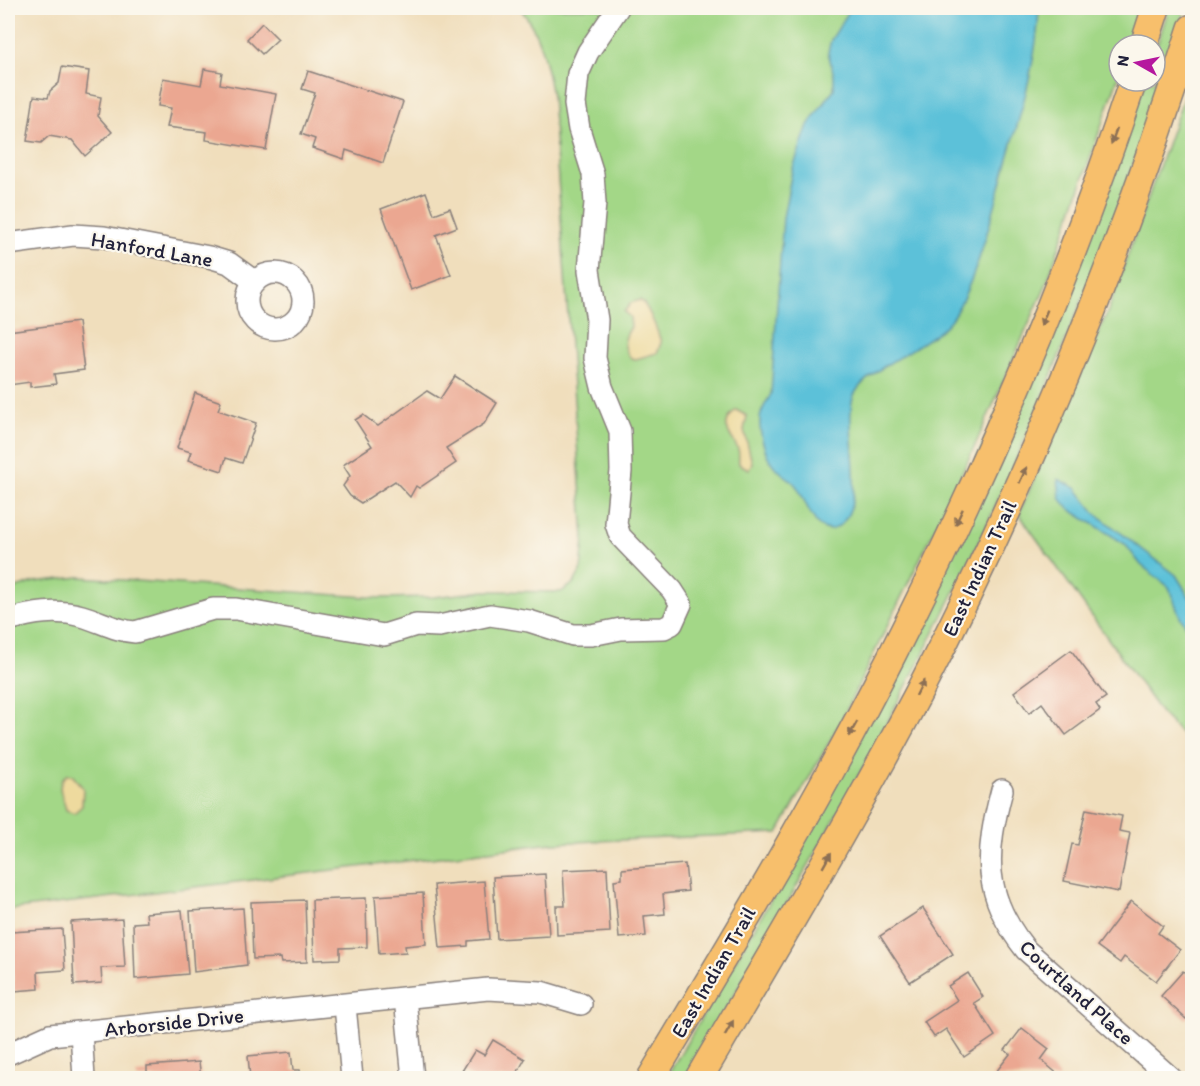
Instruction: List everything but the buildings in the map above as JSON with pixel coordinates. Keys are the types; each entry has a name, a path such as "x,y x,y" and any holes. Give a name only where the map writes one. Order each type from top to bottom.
{"main road":[{"path":"1148,33 1156,8"},
{"name":"East Indian Trail","path":"699,1078 872,781 995,537 1106,276 1152,153 1192,28"},
{"name":"East Indian Trail","path":"651,1078 853,728 944,549 1026,364 1086,213 1129,93"}],"street":[{"path":"8,620 52,611 81,616 123,631 135,632 213,609 236,609 384,635 416,625 439,626 490,615 530,621 573,635 591,636 621,629 664,628 672,624 681,604 672,590 633,552 620,536 616,524 621,471 620,431 602,387 595,358 597,320 589,270 595,203 593,174 579,129 575,104 578,74 588,52 618,8"},
{"name":"Hanford Lane","path":"8,244 65,236 104,237 209,256 229,263 255,282"},
{"name":"Courtland Place","path":"1002,790 988,853 1001,911 1010,930 1026,950 1171,1078"},
{"name":"Arborside Drive","path":"8,1054 39,1038 81,1032 345,1006 488,989 541,992 581,1004"},
{"path":"405,998 413,1078"},
{"path":"345,1006 352,1078"},
{"path":"81,1032 84,1078"}],"green space":[{"path":"520,8 1142,8 1133,33 1107,33 1107,93 1113,93 1046,285 973,450 840,723 778,833 553,843 8,910 8,591 34,582 80,577 381,598 434,597 484,591 561,592 574,583 581,570 584,538 552,96 538,39"},
{"path":"1169,8 1185,8 1167,66 1167,33 1161,33"},
{"path":"1192,74 1192,281 1187,296 1192,305 1192,757 1185,738 1161,713 1019,514 1108,311"},
{"path":"1141,93 1158,93 1079,307 1029,430 982,536 868,758 685,1078 666,1078 797,856"}],"sand":[{"path":"640,300 649,313 661,343 657,353 636,359 631,358 625,347 626,335 631,327 630,317 624,312 631,303"},
{"path":"736,410 747,416 744,430 752,463 749,469 739,464 738,449 727,426 727,421"},
{"path":"66,775 72,775 83,788 82,806 74,813 66,810 60,788 62,779"}],"water":[{"path":"851,8 1039,8 1035,51 1026,93 987,232 965,295 947,324 924,342 870,376 860,385 854,395 851,407 853,497 849,512 841,524 833,529 825,529 813,518 795,484 777,469 768,456 763,442 760,420 771,394 783,218 792,171 808,125 834,89 834,76 828,52 831,40"},
{"path":"1058,479 1076,488 1096,514 1176,575 1192,601 1192,634 1180,617 1169,587 1141,565 1125,544 1069,509 1060,498"}]}
